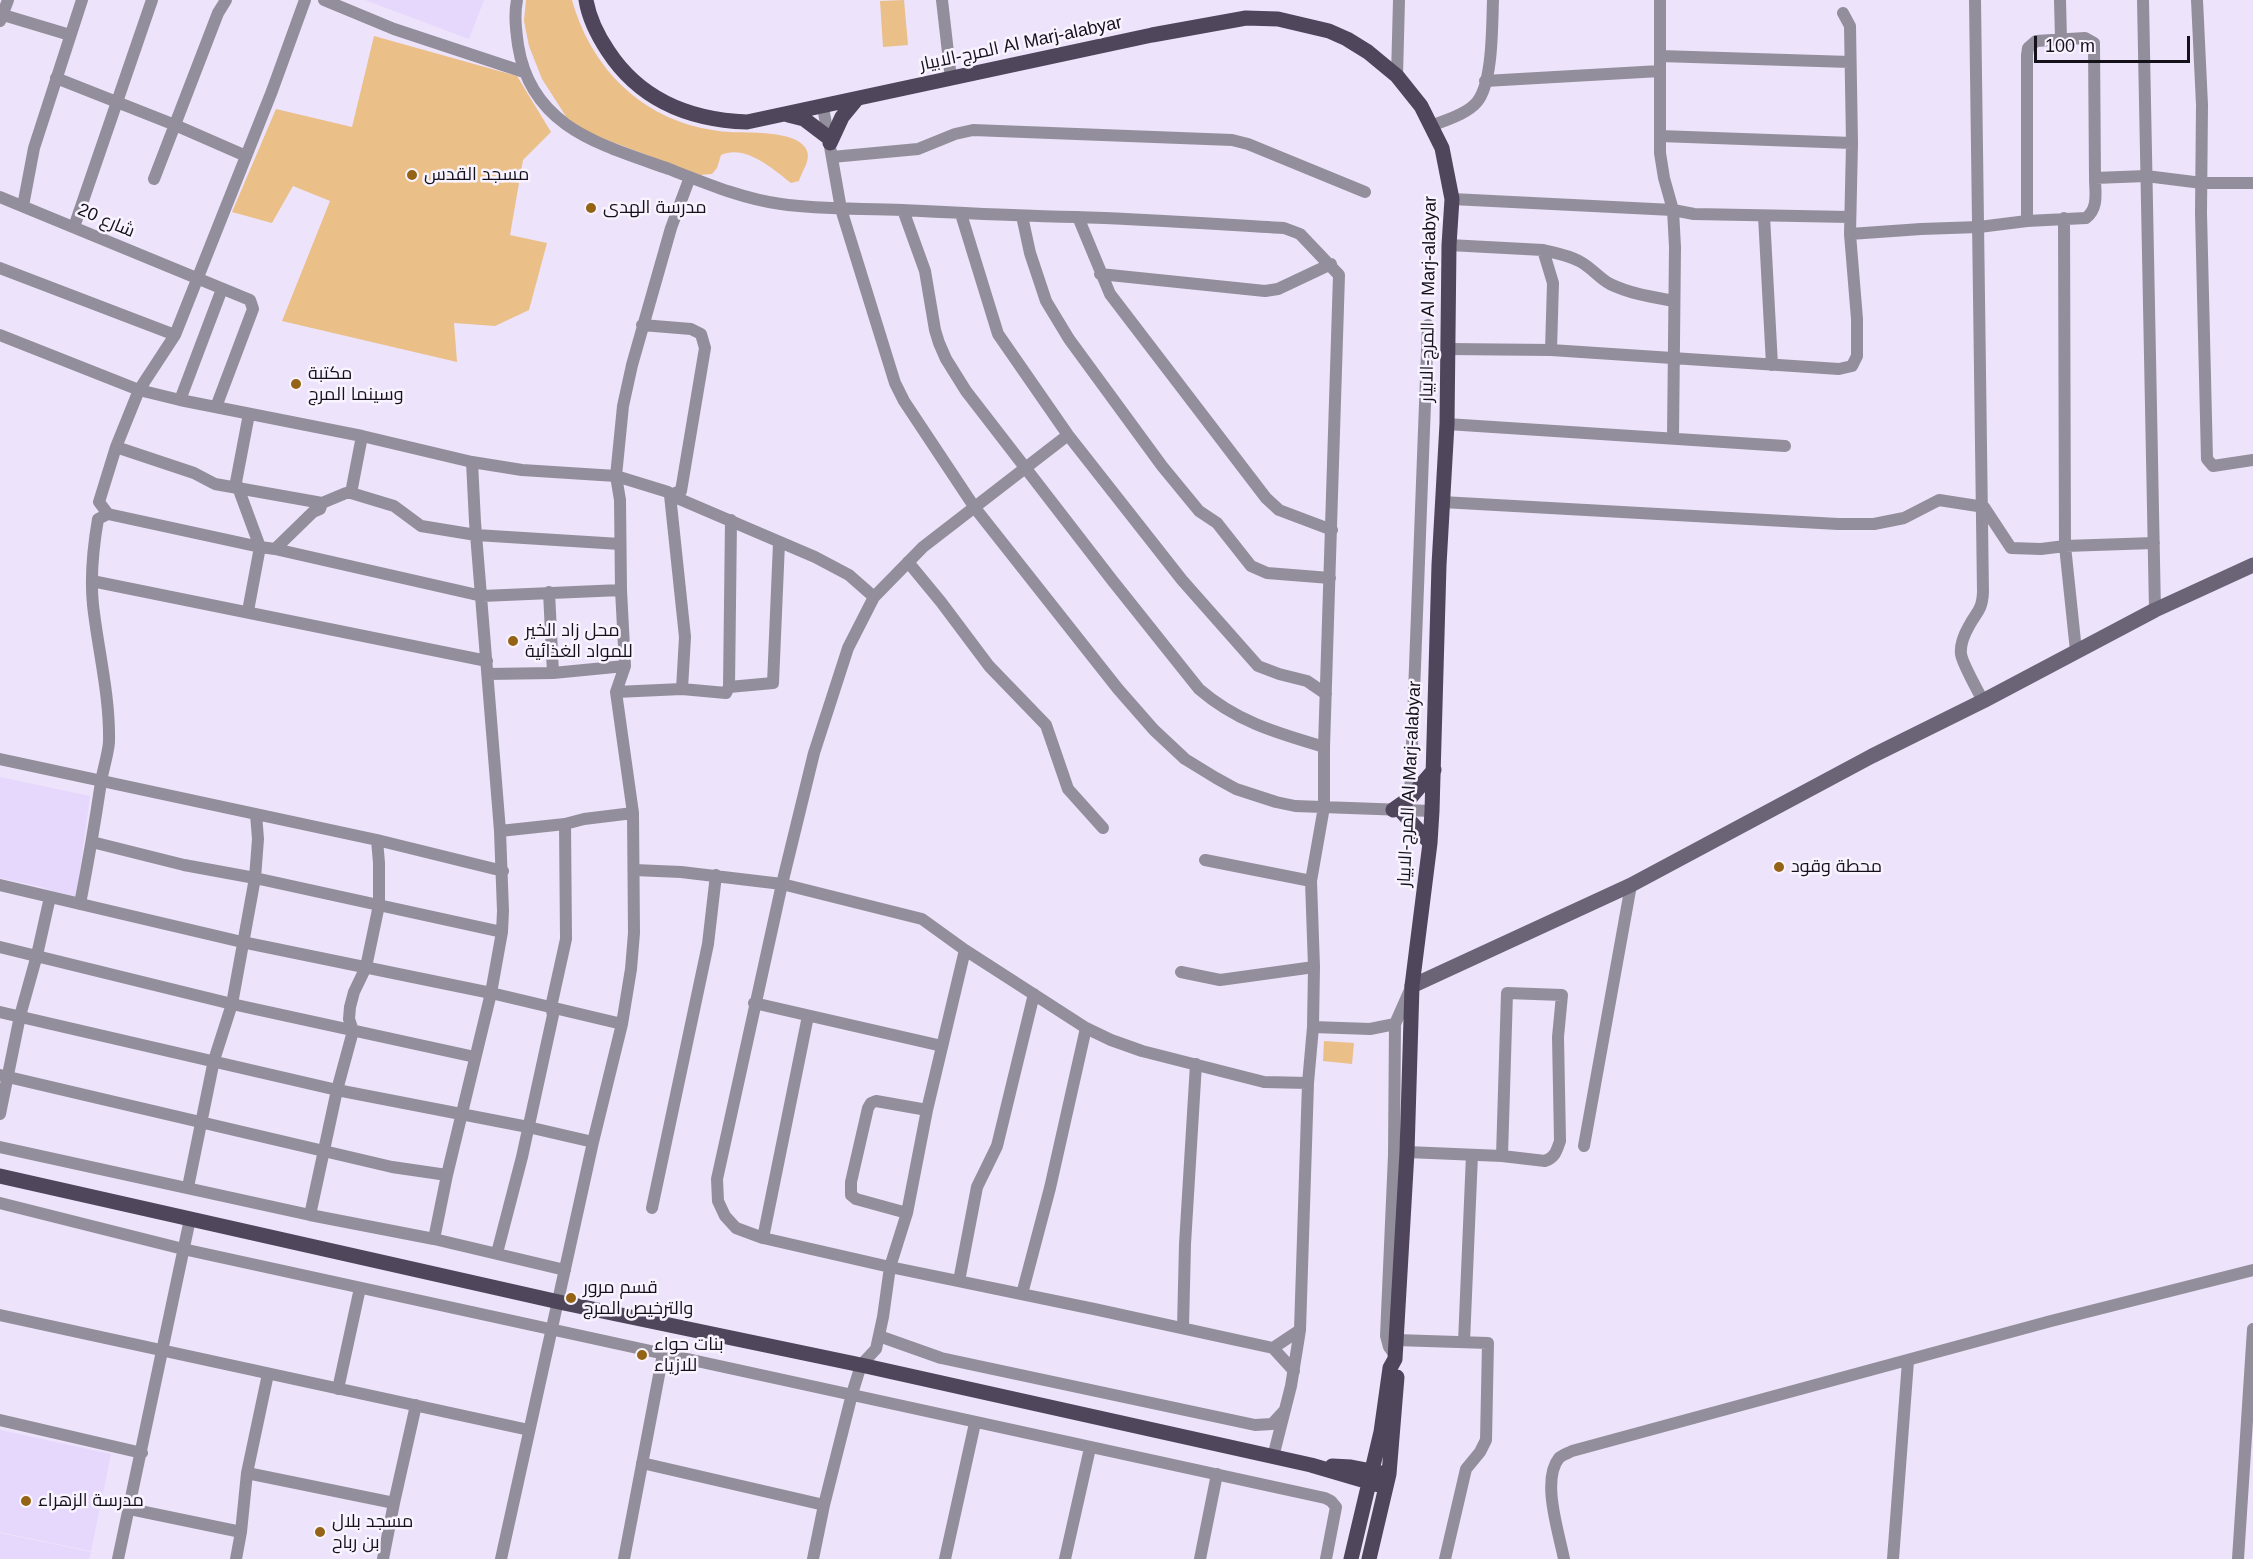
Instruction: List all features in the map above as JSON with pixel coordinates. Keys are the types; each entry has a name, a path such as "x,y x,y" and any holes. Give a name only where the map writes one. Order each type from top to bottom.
{"main road":[{"name":"المرج-الابيار Al Marj-alabyar","path":"586,0 594,27 607,50 621,69 648,95 680,111 724,121 747,122 1152,35 1229,20 1260,18 1311,25 1347,39 1368,52 1397,76 1414,95 1431,126 1442,148 1452,199 1449,245 1447,424 1439,565 1434,770 1430,843 1412,986 1407,1152 1395,1351 1398,1370 1388,1481 1369,1559"},
{"path":"785,114 804,119 831,146 843,114 856,100"},
{"path":"1430,843 1397,811 1434,770"},
{"path":"0,1176 559,1302 861,1365 1388,1481"},
{"name":"المرج-الابيار Al Marj-alabyar","path":"1351,1559 1371,1477 1395,1351"},
{"path":"1347,1471 1366,1460 1377,1448"},
{"path":"1347,1471 1364,1506"}],"street":[{"path":"8,0 1,17 70,35"},
{"path":"23,206 34,148 82,0"},
{"path":"74,227 152,0"},
{"path":"154,179 218,13 226,0"},
{"path":"108,514 99,502 116,447 139,390 175,335 305,0"},
{"path":"324,0 394,29 524,72"},
{"path":"517,0 515,27 524,72 534,91 560,122 609,147 690,177 778,204 813,208 1078,217 1291,229 1300,234 1339,275 1341,284 1324,747 1324,807 1311,881 1314,968 1313,1027 1308,1083 1300,1330 1294,1371 1273,1457"},
{"path":"942,0 951,80"},
{"path":"1397,76 1399,0"},
{"path":"1431,126 1464,112 1477,102 1485,81 1492,33 1492,0"},
{"path":"1660,0 1661,166 1674,210 1672,438"},
{"path":"1975,0 1979,342 1984,507 1982,605 1977,616 1969,625 1961,655 1983,701"},
{"path":"2060,0 2061,39"},
{"path":"2144,0 2155,610"},
{"path":"2198,0 2207,459 2213,466 2253,460"},
{"path":"1448,349 1551,350 1839,369 1848,368 1855,363 1857,319 1850,234 1852,143 1850,26 1843,13"},
{"path":"1850,234 1978,227 2026,221 2086,218 2090,215 2095,203 2094,43 2085,38 2036,41 2028,48 2026,221"},
{"path":"1660,56 1850,62"},
{"path":"1485,81 1660,72"},
{"path":"56,78 246,156"},
{"path":"823,107 841,209 895,383 904,401 975,508 1118,689 1154,730 1185,759 1236,789 1295,806 1432,811"},
{"path":"831,146 918,150 955,134 973,130 1221,139 1248,144 1365,192"},
{"path":"1660,136 1852,143"},
{"path":"2095,178 2146,176 2202,183 2253,183"},
{"path":"501,1559 593,1142 622,1024 634,933 634,870 633,813 616,692 625,666 620,500 616,476 623,406 642,325 671,228 690,177"},
{"name":"شارع 20","path":"0,197 249,300 253,306 216,407"},
{"path":"1452,199 1674,210 1694,214 1850,217"},
{"path":"903,210 925,271 935,330 943,354 966,391 1027,467 1112,580 1199,689 1212,700 1256,726 1324,747"},
{"path":"961,214 998,334 1068,435 1182,580 1258,666 1307,681 1326,694"},
{"path":"1022,216 1030,253 1046,301 1069,339 1162,466 1200,511 1217,523 1251,566 1267,573 1330,578"},
{"path":"1764,216 1772,365"},
{"path":"1078,217 1110,294 1266,498 1279,510 1332,530"},
{"path":"2064,218 2065,546 2076,651"},
{"path":"1449,245 1543,250 1561,254 1580,262 1607,282 1621,289 1641,296 1674,301"},
{"path":"1543,250 1553,284 1551,350"},
{"path":"1100,274 1265,291 1278,289 1330,264"},
{"path":"0,268 175,335"},
{"path":"180,400 222,289"},
{"path":"642,325 691,329 701,334 705,348 681,491 670,495"},
{"path":"1410,798 1428,325"},
{"path":"0,335 139,390 180,400 363,436 472,462 522,470 616,476 668,492 670,495 815,557 849,576 874,597"},
{"path":"249,414 236,482 236,489 260,547 249,611"},
{"path":"1447,424 1785,446"},
{"path":"1068,435 933,539 908,562 874,597 854,633 814,753 782,884 717,1179 718,1202 725,1216 736,1228 764,1238 890,1268 1273,1348 1294,1371"},
{"path":"351,493 363,436"},
{"path":"116,447 194,473 215,484 236,489 322,503 351,493 394,506 421,526 476,535 620,544"},
{"path":"434,1239 461,1114 491,993 502,932 503,871 472,462"},
{"path":"670,495 685,637 682,689"},
{"path":"1442,502 1838,524 1874,524 1904,518 1938,500 1984,507 2011,548 2041,549 2154,543"},
{"path":"275,549 320,509 322,503"},
{"path":"80,904 109,743 105,692 93,604 94,544 98,519 108,514 482,596 621,590"},
{"path":"616,692 682,689 726,693 729,687 731,520"},
{"path":"729,687 773,683 779,543"},
{"path":"908,562 989,666 1046,725 1068,789 1103,828"},
{"path":"1418,564 1439,565"},
{"path":"1444,1559 1466,1469 1480,1452 1486,1440 1488,1343 1464,1342 1395,1351 1389,1347 1386,1336 1394,1155 1395,1023 1412,986 1631,885 1872,756 1983,701 2155,610 2253,565"},
{"path":"92,580 249,611 488,668 553,673 625,666"},
{"path":"549,592 553,673"},
{"path":"0,759 377,840 503,871"},
{"path":"500,831 565,825 584,819 633,813"},
{"path":"188,1188 214,1060 232,1004 255,878 258,839 255,814"},
{"path":"497,1253 553,1015 552,1008 566,939 565,825"},
{"path":"310,1215 337,1090 353,1032 349,1019 350,1007 354,992 366,967 379,905 377,840"},
{"path":"92,842 184,865 255,878 502,932"},
{"path":"1205,860 1311,881"},
{"path":"634,870 716,875 782,884 922,919 965,950 1086,1028 1142,1051 1264,1082 1308,1083"},
{"path":"652,1208 708,944 716,875"},
{"path":"0,885 242,942 491,993 622,1024"},
{"path":"1584,1146 1631,885"},
{"path":"0,1114 4,1076 37,955 50,897"},
{"path":"0,947 353,1032 476,1057"},
{"path":"813,1559 852,1394 861,1365 876,1349 890,1268 907,1213 927,1110 965,950"},
{"path":"1181,972 1220,980 1314,968"},
{"path":"1407,1152 1502,1156 1545,1161 1551,1159 1560,1141 1558,1037 1562,994 1507,993 1502,1156"},
{"path":"959,1281 977,1187 997,1146 1034,994"},
{"path":"754,1003 942,1046"},
{"path":"0,1012 337,1090 593,1142"},
{"path":"764,1238 808,1016"},
{"path":"1313,1027 1370,1029 1395,1023"},
{"path":"1022,1294 1050,1188 1086,1028"},
{"path":"1183,1328 1185,1244 1196,1064"},
{"path":"4,1076 392,1167 447,1175"},
{"path":"907,1213 856,1199 851,1195 850,1190 867,1108 871,1103 876,1101 927,1110"},
{"path":"0,1147 310,1215 434,1239 565,1270"},
{"path":"1464,1342 1472,1155"},
{"path":"0,1203 183,1249 1331,1500 1336,1507 1336,1513 1326,1559"},
{"path":"118,1559 190,1219"},
{"path":"1564,1559 1551,1491 1553,1470 1560,1456 1572,1451 2051,1321 2252,1274"},
{"path":"338,1389 360,1288"},
{"path":"0,1315 530,1430"},
{"path":"2238,1559 2253,1329"},
{"path":"1273,1348 1300,1330"},
{"path":"879,1336 941,1358 1255,1425 1272,1424 1285,1410"},
{"path":"624,1559 663,1354"},
{"path":"1893,1559 1908,1361"},
{"path":"236,1559 247,1473 268,1374"},
{"path":"383,1559 393,1503 412,1430 416,1405"},
{"path":"0,1420 142,1453"},
{"path":"945,1559 975,1423"},
{"path":"1065,1559 1090,1448"},
{"path":"642,1463 824,1505"},
{"path":"247,1473 393,1503"},
{"path":"1200,1559 1217,1474"},
{"path":"130,1509 241,1532"}],"shaded area":[{"path":"365,0 484,0 469,39"},
{"path":"526,0 572,0 594,52 629,92 651,108 675,120 701,128 778,135 796,140 808,153 807,162 799,181 791,183 758,159 730,152 721,155 717,168 712,174 700,175 591,134 567,118 542,79 529,46 524,21"},
{"path":"904,0 908,45 883,47 880,1"},
{"path":"374,36 517,76 551,132 523,160 510,235 547,243 529,310 495,326 454,323 457,362 282,321 330,201 293,186 272,223 232,212 276,109 352,127"},
{"path":"0,777 90,796 76,899 38,886 0,878"},
{"path":"1324,1041 1354,1043 1352,1064 1323,1061"},
{"path":"0,1430 111,1454 91,1551 0,1532"},
{"path":"0,1533 91,1552 89,1559 0,1559"}],"place":[{"name":"مسجد القدس","path":"412,175"},
{"name":"مدرسة الهدى","path":"591,208"},
{"name":"مكتبة وسينما المرج","path":"296,384"},
{"name":"محل زاد الخير للمواد الغذائية","path":"513,641"},
{"name":"محطة وقود","path":"1779,867"},
{"name":"قسم مرور والترخيص المرج","path":"571,1298"},
{"name":"بنات حواء للازياء","path":"642,1355"},
{"name":"مدرسة الزهراء","path":"26,1501"},
{"name":"مسجد بلال بن رباح","path":"320,1532"}]}
